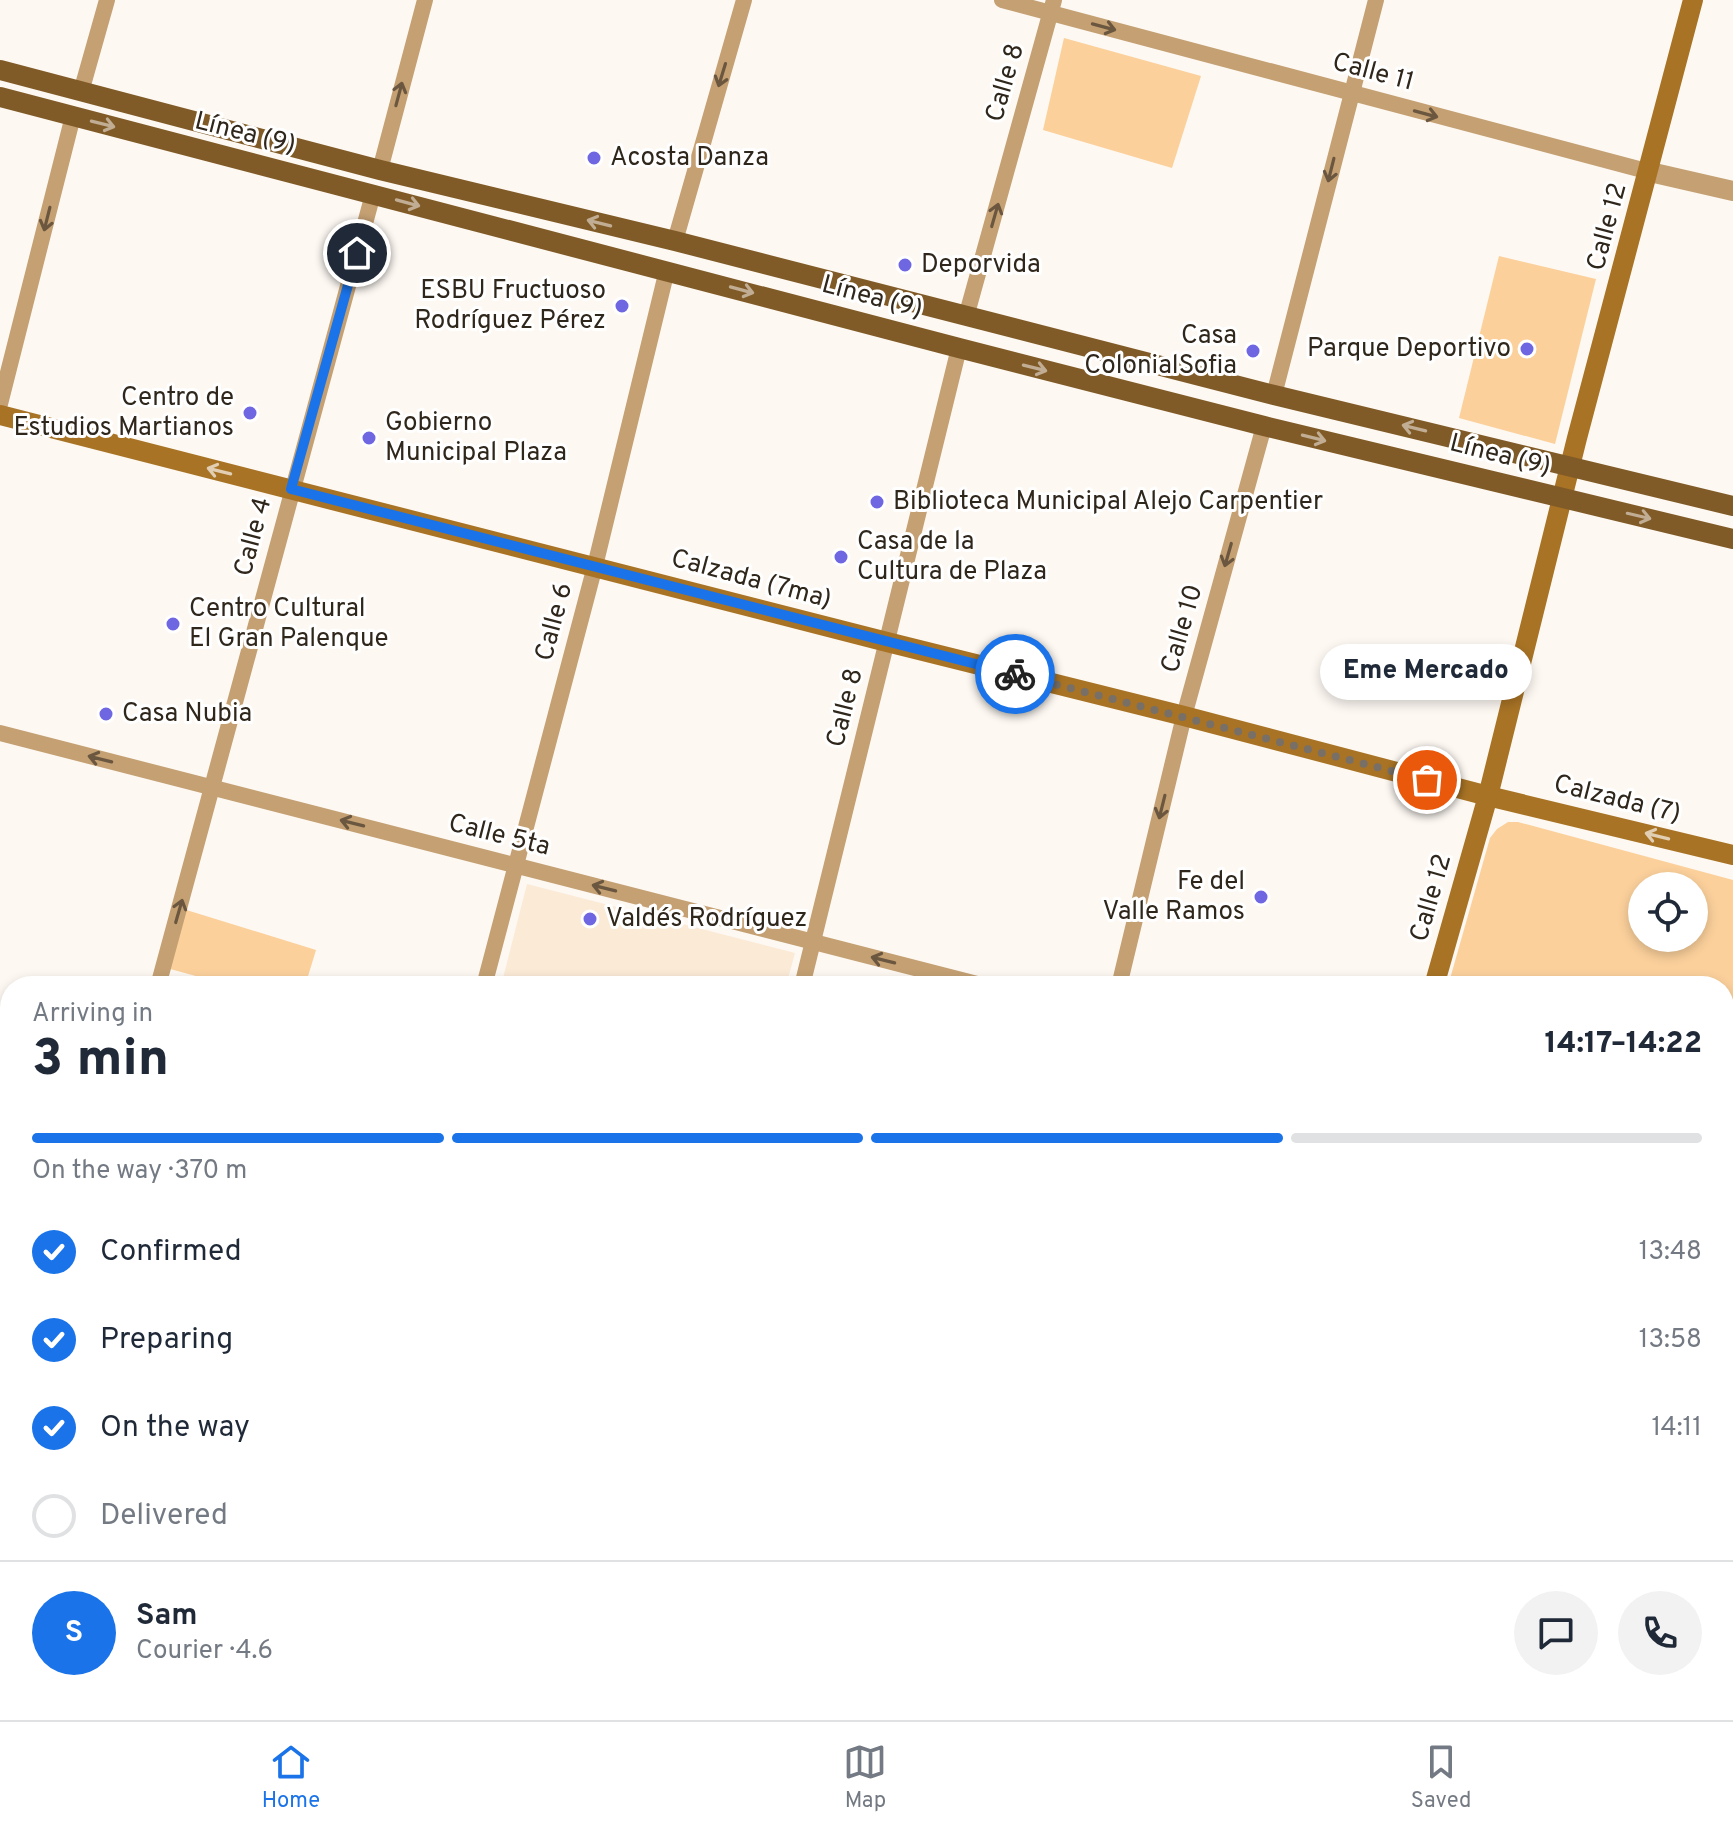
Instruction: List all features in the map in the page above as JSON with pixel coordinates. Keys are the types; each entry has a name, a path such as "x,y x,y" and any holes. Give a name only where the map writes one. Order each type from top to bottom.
{"main road":[{"name":"Calle 12","path":"1437,976 1488,796 1693,0"},
{"name":"Línea (9)","path":"0,70 380,170 675,241 1274,395 1733,506"},
{"name":"Línea (9)","path":"0,97 1264,426 1733,539"},
{"name":"Calzada (7ma)","path":"0,415 1488,796"},
{"name":"Calzada (7)","path":"1488,796 1733,855"}],"street":[{"path":"81,92 107,0"},
{"path":"380,170 425,0"},
{"path":"675,241 744,0"},
{"name":"Calle 11","path":"1002,0 1052,6 1351,94 1733,191"},
{"path":"1274,395 1376,0"},
{"name":"Calle 8","path":"966,317 1052,6"},
{"path":"0,404 73,116"},
{"name":"Calle 4","path":"161,976 373,194"},
{"name":"Calle 6","path":"487,976 595,566 667,270"},
{"name":"Calle 8","path":"805,976 959,348"},
{"name":"Calle 10","path":"1121,976 1184,716 1264,426"},
{"name":"Calle 5ta","path":"0,733 946,976"}],"shaded area":[{"path":"1064,38 1201,76 1172,168 1043,130"},
{"name":"Parque Deportivo","path":"1499,256 1596,279 1555,444 1459,418"},
{"path":"1508,822 1518,822 1703,872 1628,872 1628,952 1708,952 1708,873 1733,880 1733,976 1451,976 1490,838"},
{"name":"Valdés Rodríguez","path":"527,884 795,953 789,976 504,976"},
{"path":"180,908 316,950 308,976 196,976 163,967"}],"way so far":[{"path":"1015,674 1427,780"}],"place":[{"name":"Acosta Danza","path":"594,158"},
{"name":"Deporvida","path":"905,265"},
{"name":"ESBU Fructuoso Rodríguez Pérez","path":"622,306"},
{"name":"Parque Deportivo","path":"1527,349"},
{"name":"Casa ColonialSofia","path":"1253,351"},
{"name":"Centro de Estudios Martianos","path":"250,413"},
{"name":"Gobierno Municipal Plaza","path":"369,438"},
{"name":"Biblioteca Municipal Alejo Carpentier","path":"877,502"},
{"name":"Casa de la Cultura de Plaza","path":"841,557"},
{"name":"Centro Cultural El Gran Palenque","path":"173,624"},
{"name":"Casa Nubia","path":"106,714"},
{"name":"Eme Mercado","path":"1427,780"},
{"name":"Fe del Valle Ramos","path":"1261,897"},
{"name":"Valdés Rodríguez","path":"590,919"}],"route":[{"path":"357,253 291,489 1015,674"}]}
